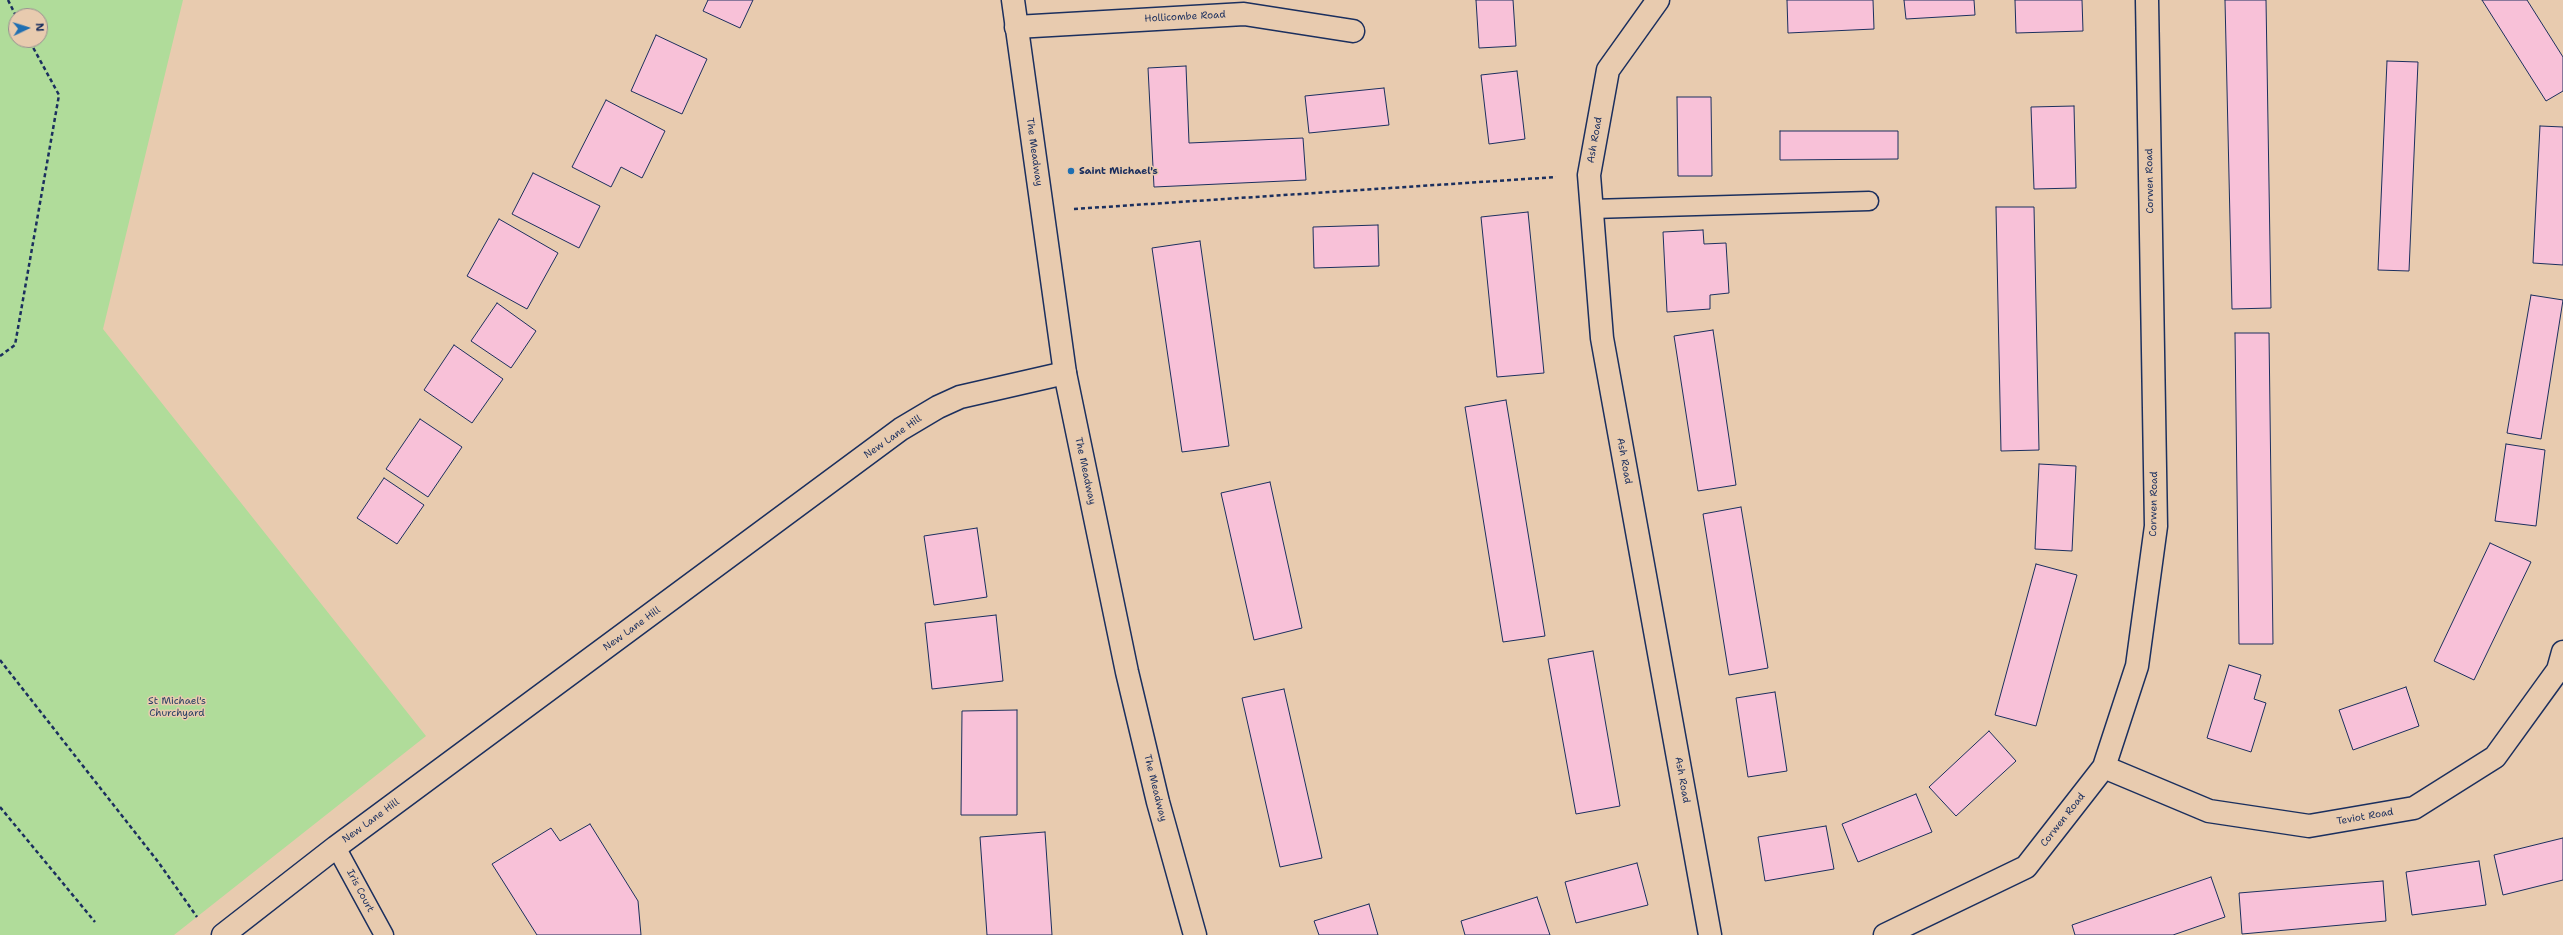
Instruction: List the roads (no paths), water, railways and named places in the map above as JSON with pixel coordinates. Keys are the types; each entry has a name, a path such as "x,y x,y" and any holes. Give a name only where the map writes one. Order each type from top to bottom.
{"street":[{"name":"The Meadway","path":"1013,0 1065,373 1126,672 1158,802 1195,935"},
{"name":"Ash Road","path":"1658,0 1608,70 1589,175 1602,338 1710,935"},
{"name":"Corwen Road","path":"1885,935 2026,867 2104,767 2137,666 2156,526 2146,0"},
{"name":"Hollicombe Road","path":"1016,27 1244,14 1353,31"},
{"name":"New Lane Hill","path":"223,935 336,847 901,429 938,407 960,397 1065,373"},
{"name":"Teviot Road","path":"2104,767 2209,811 2309,826 2414,808 2495,757 2561,665"}],"lane":[{"path":"1592,209 1869,201"},
{"name":"Iris Court","path":"336,847 384,935"}],"place":[{"name":"Saint Michael's","path":"1071,171"}],"park label":[{"name":"St Michael's Churchyard","path":"177,706"}]}
